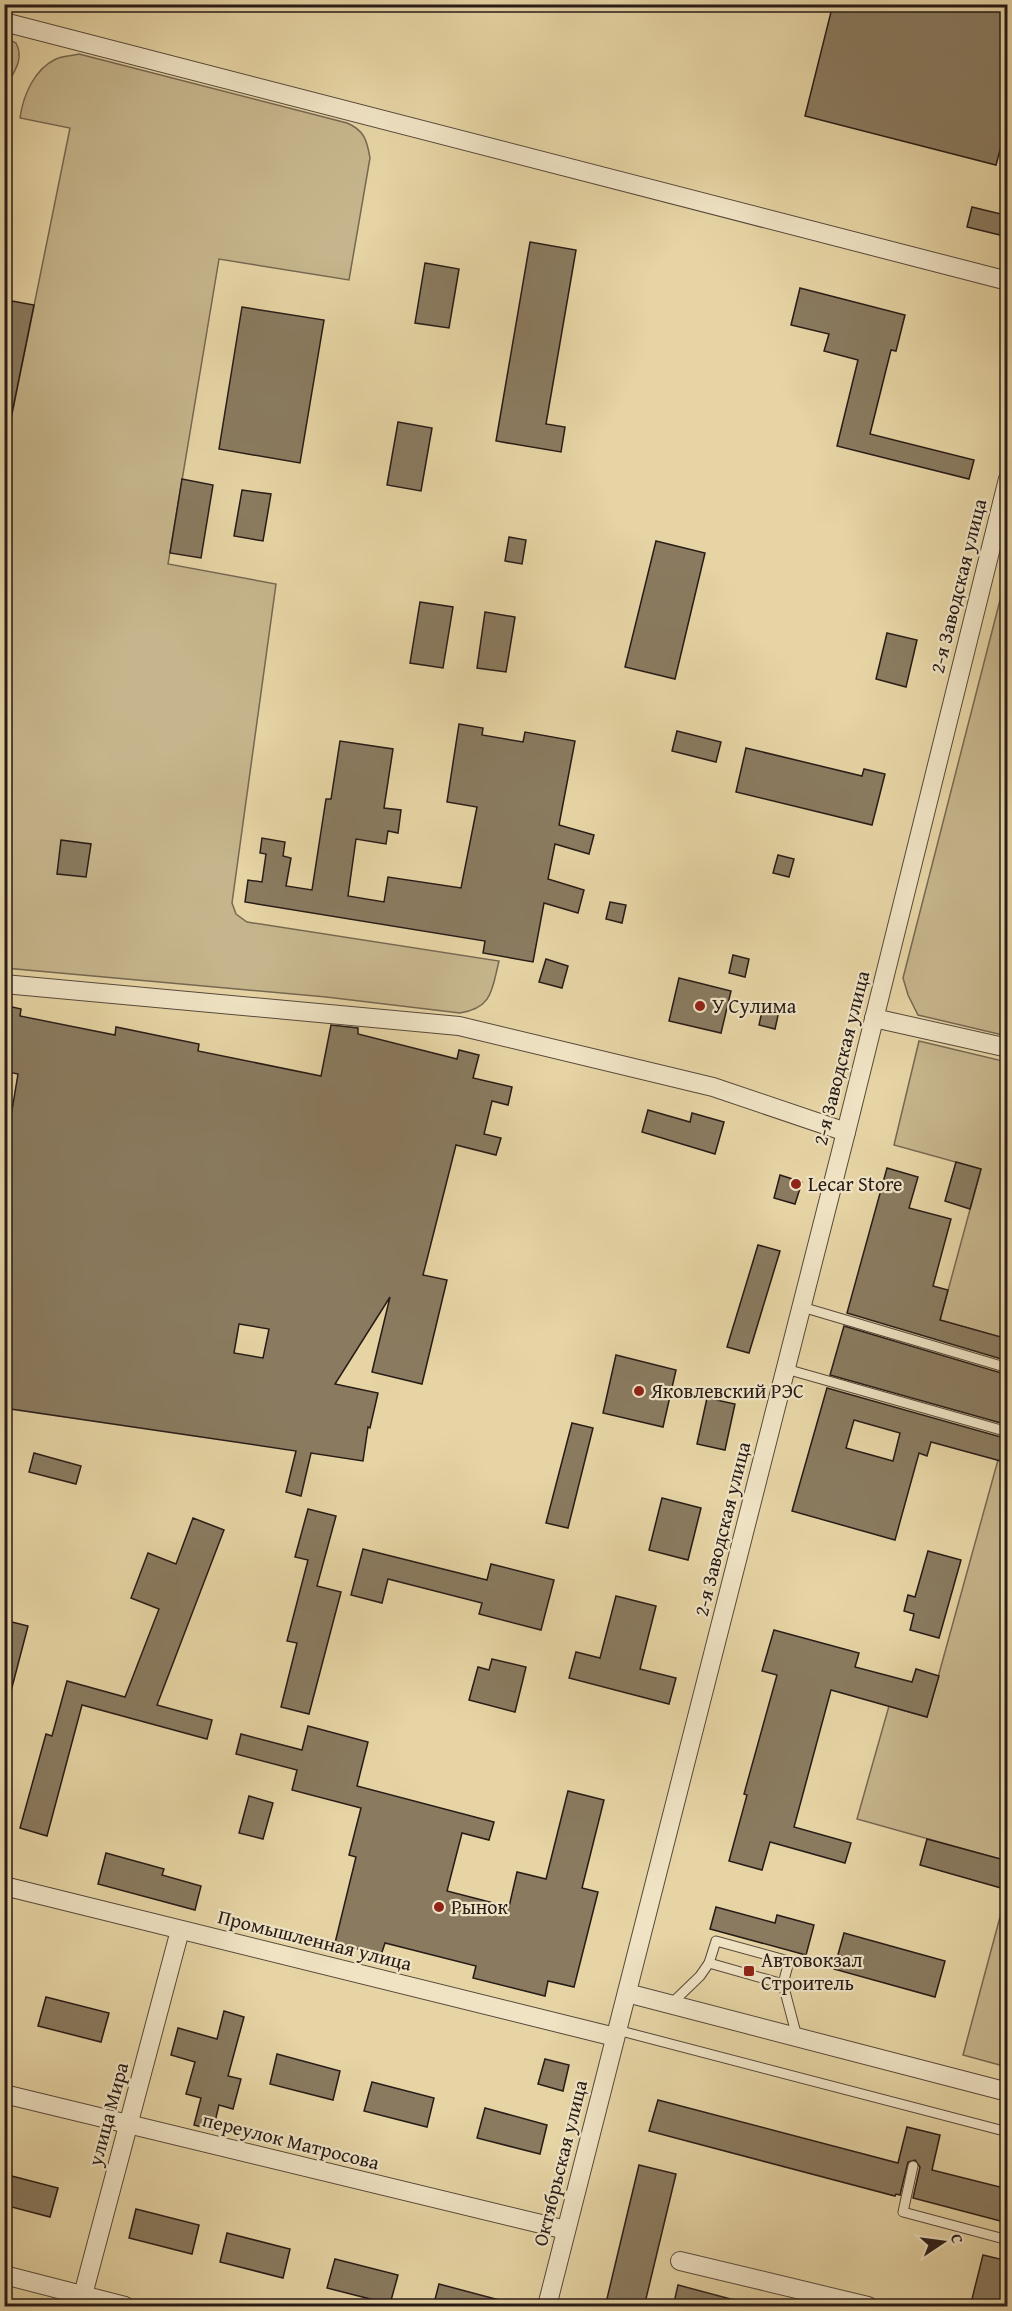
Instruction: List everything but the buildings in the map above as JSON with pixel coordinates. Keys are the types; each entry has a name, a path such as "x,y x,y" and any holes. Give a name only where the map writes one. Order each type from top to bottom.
{"street":[{"path":"4,22 1008,281"},
{"name":"2-я Заводская улица","path":"616,2034 802,1307 1008,479"},
{"path":"4,984 459,1026 713,1087 846,1132"},
{"path":"874,1018 1008,1048"},
{"name":"Промышленная улица","path":"4,1886 616,2034"},
{"name":"улица Мира","path":"81,2301 179,1934"},
{"path":"627,1993 1008,2092"},
{"name":"Октябрьская улица","path":"547,2307 616,2034"},
{"name":"переулок Матросова","path":"4,2094 566,2230"},
{"path":"680,2261 868,2307"},
{"path":"4,2275 81,2301 125,2307"}],"lane":[{"path":"802,1307 1008,1368"},
{"path":"786,1369 1008,1432"},
{"path":"670,2004 700,1976 709,1964 716,1941 789,1961 783,1984 797,2037"},
{"path":"709,1964 783,1984"},
{"path":"616,2034 1008,2132"},
{"path":"913,2166 903,2212 1008,2240"}],"shaded area":[{"path":"5,38 16,43 19,61 5,88"},
{"path":"79,54 347,123 361,132 366,141 370,158 349,280 219,259 168,564 276,584 232,903 236,914 247,922 499,961 489,996 479,1007 460,1013 326,997 5,968 5,449 70,128 20,118 27,92 42,69 58,58"},
{"path":"1007,573 1008,1036 918,1015 903,978"},
{"path":"919,1041 1007,1062 1007,1339 940,1320 981,1169 894,1145"},
{"path":"998,1460 1007,1463 1007,1861 857,1819 889,1706 927,1717"},
{"path":"1007,1891 1007,2067 963,2055"}],"place":[{"name":"У Сулима","path":"700,1006"},
{"name":"Lecar Store","path":"796,1184"},
{"name":"Яковлевский РЭС","path":"639,1391"},
{"name":"Рынок","path":"439,1907"},
{"name":"Автовокзал Строитель","path":"749,1971"}]}
